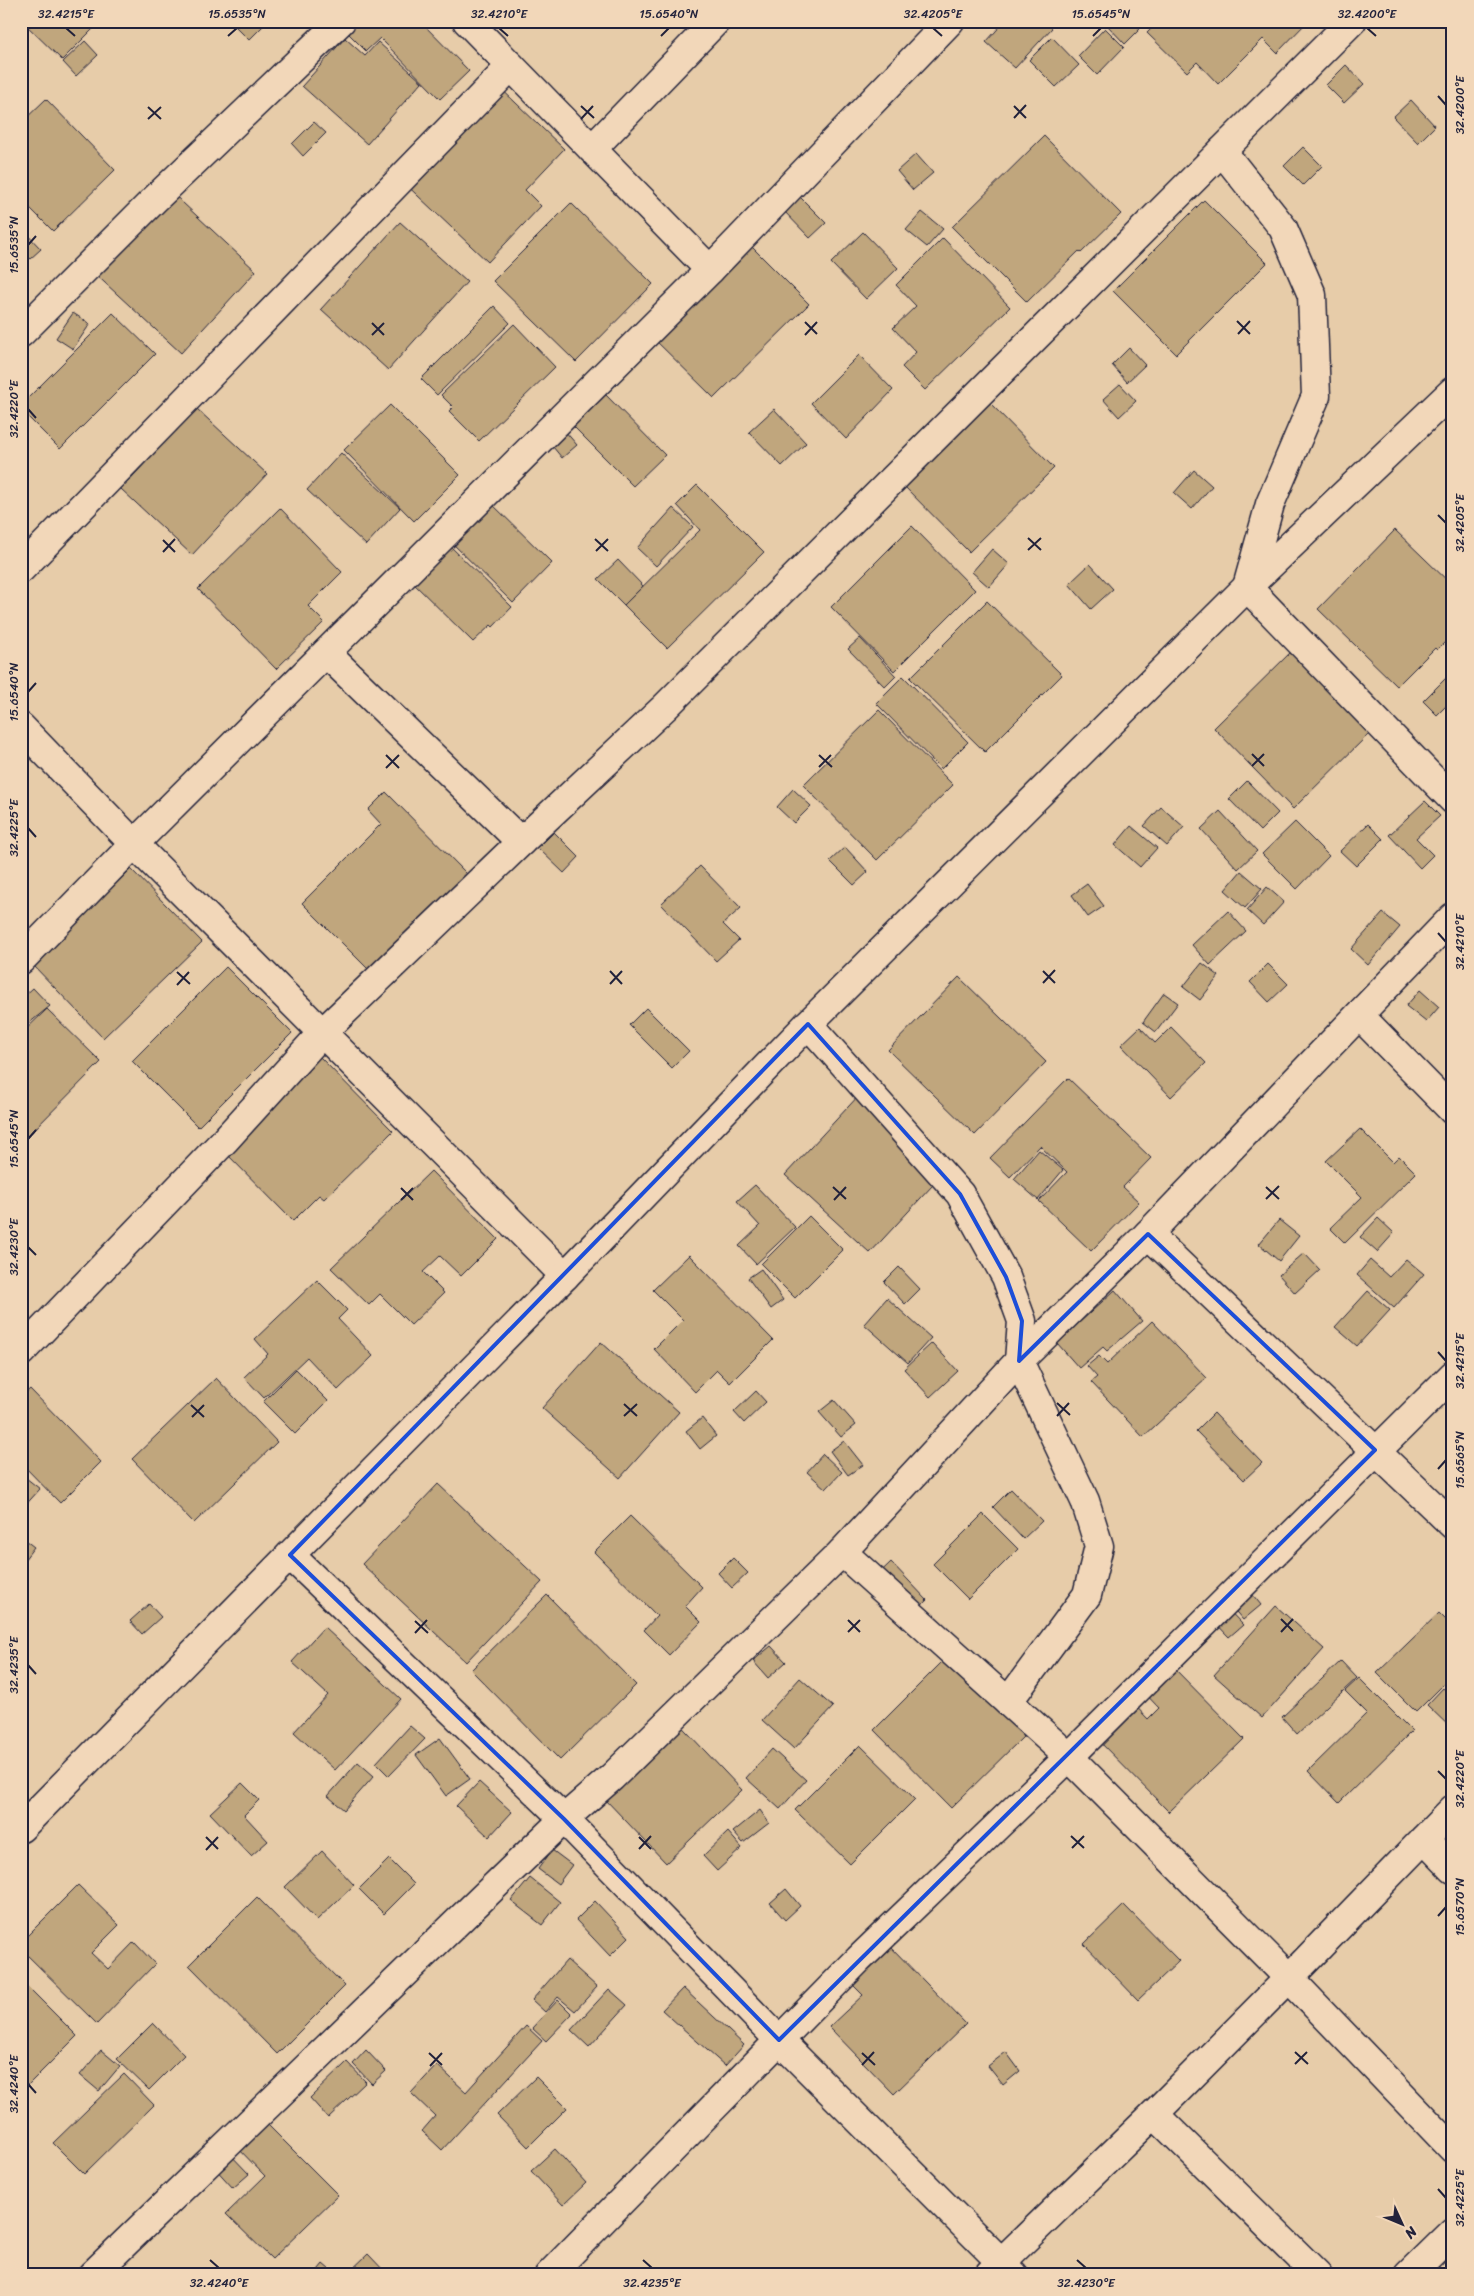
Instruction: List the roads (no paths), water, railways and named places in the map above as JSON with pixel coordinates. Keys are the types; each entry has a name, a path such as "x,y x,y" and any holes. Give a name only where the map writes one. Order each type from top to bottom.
{"street":[{"path":"21,333 155,199 341,21"},
{"path":"467,21 710,270"},
{"path":"592,149 716,21"},
{"path":"21,960 134,844 710,270 950,21"},
{"path":"21,1352 224,1140 323,1032 521,842 666,707 1352,21"},
{"path":"21,569 511,66"},
{"path":"1222,151 1283,228 1312,295 1316,396 1270,504 1247,587"},
{"path":"21,1828 565,1276 808,1024 1247,587 1453,391"},
{"path":"1247,587 1453,800"},
{"path":"326,653 521,842"},
{"path":"22,729 134,844 565,1276"},
{"path":"92,2275 564,1819 612,1777 842,1552 1019,1360 1148,1234 1453,917"},
{"path":"1359,1015 1453,1111"},
{"path":"808,1024 960,1194 1006,1277 1022,1321 1019,1360 1085,1502 1098,1546 1087,1595 1008,1702"},
{"path":"1148,1234 1453,1525"},
{"path":"549,2275 860,1959 1069,1757 1375,1450 1453,1375"},
{"path":"842,1552 1069,1757 1289,1978 1453,2149"},
{"path":"290,1555 564,1819 1001,2270 1453,1809"},
{"path":"1424,1839 1453,1869"},
{"path":"1154,2114 1318,2275"},
{"path":"1409,2275 1453,2232"}]}
